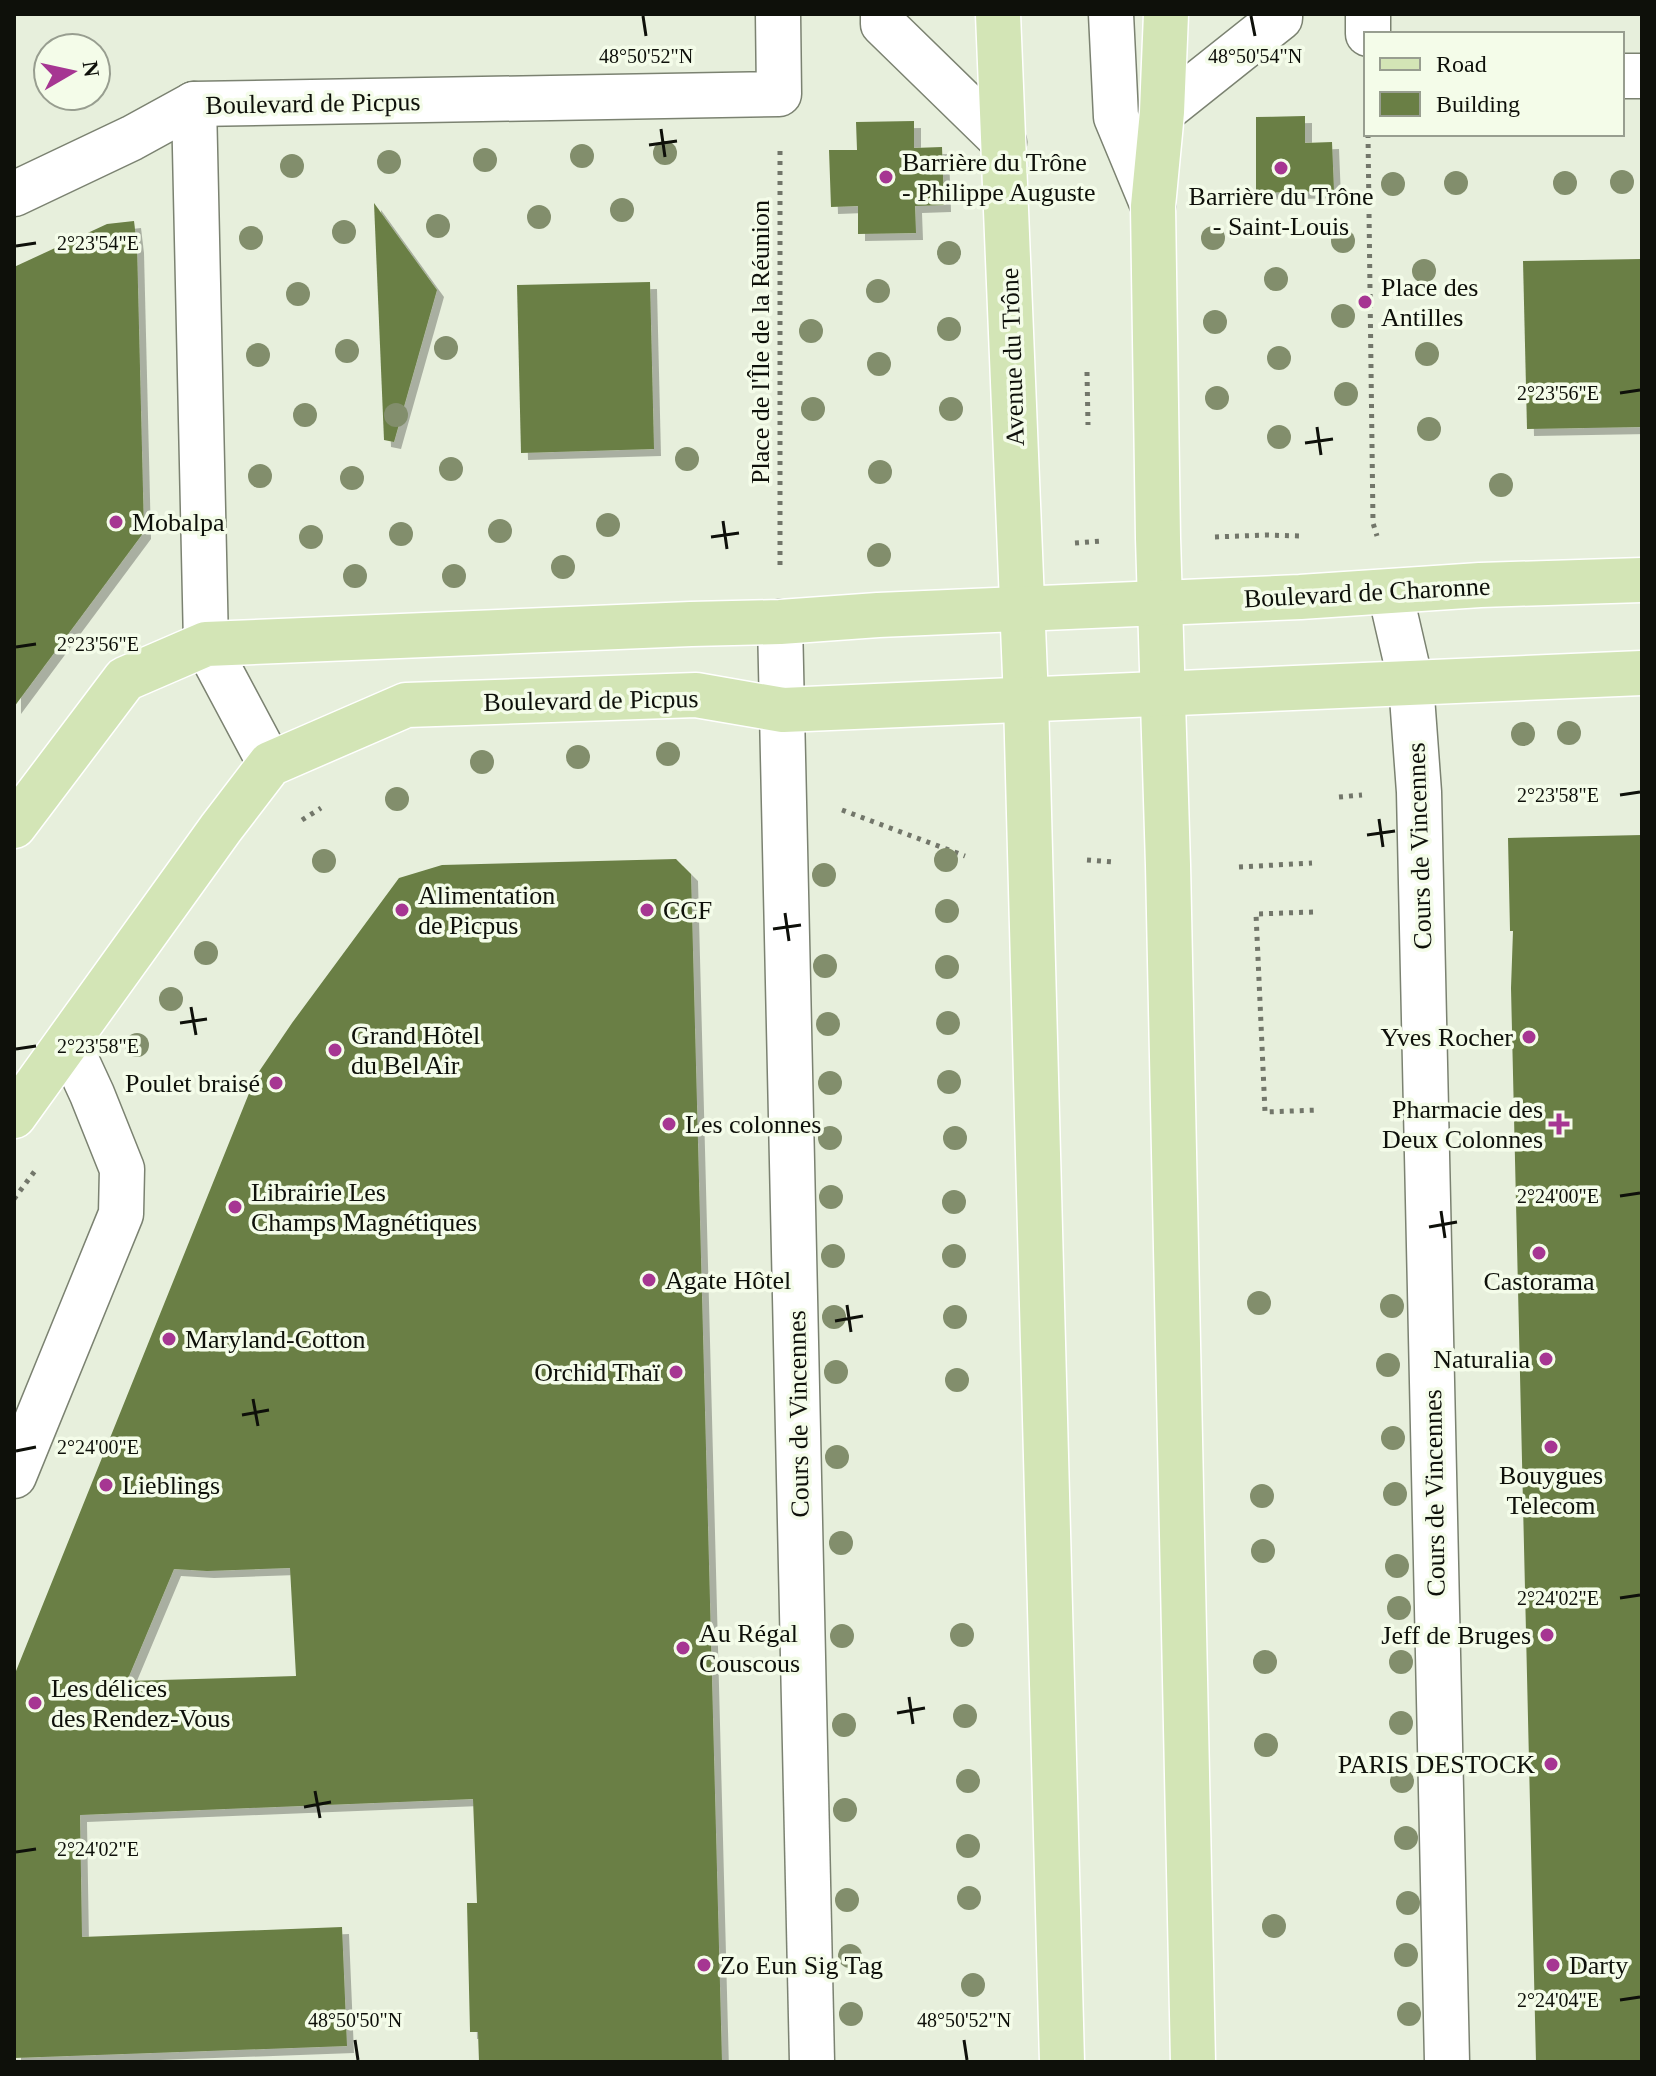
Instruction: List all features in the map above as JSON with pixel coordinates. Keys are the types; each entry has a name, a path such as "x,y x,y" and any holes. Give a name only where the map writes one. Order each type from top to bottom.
{"main road":[{"name":"Avenue du Trône","path":"998,14 1026,700"},
{"path":"1166,14 1162,112 1153,206 1193,2062"},
{"name":"Boulevard de Charonne","path":"1023,609 1480,585 1642,580"},
{"path":"14,826 125,679 206,644 780,622 1023,609"},
{"path":"1164,694 1642,673"},
{"name":"Boulevard de Picpus","path":"14,1116 270,764 406,705 696,695 783,710 1164,694"},
{"path":"1026,700 1062,2062"}],"street":[{"path":"778,14 779,94"},
{"path":"883,14 883,24 1004,142"},
{"path":"1111,14 1116,117 1153,206"},
{"path":"1162,112 1280,18 1280,14"},
{"name":"Boulevard de Picpus","path":"270,764 206,644 194,104 779,94"},
{"path":"14,194 132,138 194,104"},
{"name":"Cours de Vincennes","path":"1390,592 1411,683 1419,792 1447,2062"},
{"name":"Cours de Vincennes","path":"780,622 812,2062"},
{"path":"14,1476 121,1214 122,1169 68,1042"}],"path":[{"name":"Place de l'Île de la Réunion","path":"779,94 780,567"},
{"path":"1368,136 1373,523"},
{"path":"1087,372 1088,425"},
{"path":"297,823 322,807"},
{"path":"841,809 965,856"},
{"path":"1086,860 1121,863"},
{"path":"1239,867 1312,863"},
{"path":"1313,912 1256,914 1265,1112 1319,1110"}],"building":[{"name":"Barrière du Trône - Saint-Louis","path":"1305,116 1305,143 1332,142 1334,191 1256,193 1256,117"},
{"name":"Barrière du Trône - Philippe Auguste","path":"914,121 914,148 942,147 944,205 915,206 916,233 858,234 858,206 831,207 829,150 857,150 856,122"},
{"path":"374,203 437,290 394,442 384,440"},
{"path":"134,221 144,532 14,707 14,267 107,224"},
{"path":"1642,259 1642,427 1527,429 1523,261"},
{"path":"650,282 654,449 521,453 517,285"},
{"path":"1642,835 1642,2062 1536,2062 1511,988 1513,931 1510,931 1508,838"},
{"path":"676,859 691,874 722,2062 479,2062 478,2032 470,2032 467,1903 477,1903 473,1799 80,1815 82,1937 342,1927 347,2046 14,2058 14,1676 256,1076 399,878 442,865","holes":["290,1568 296,1676 127,1681 174,1569"]}],"place":[{"name":"Barrière du Trône - Saint-Louis","path":"1281,168"},
{"name":"Barrière du Trône - Philippe Auguste","path":"886,177"},
{"name":"Place des Antilles","path":"1365,302"},
{"name":"Mobalpa","path":"116,522"},
{"name":"Alimentation de Picpus","path":"402,910"},
{"name":"CCF","path":"647,910"},
{"name":"Yves Rocher","path":"1529,1037"},
{"name":"Grand Hôtel du Bel Air","path":"335,1050"},
{"name":"Poulet braisé","path":"276,1083"},
{"name":"Les colonnes","path":"669,1124"},
{"name":"Pharmacie des Deux Colonnes","path":"1559,1124"},
{"name":"Librairie Les Champs Magnétiques","path":"235,1207"},
{"name":"Castorama","path":"1539,1253"},
{"name":"Agate Hôtel","path":"649,1280"},
{"name":"Maryland-Cotton","path":"169,1339"},
{"name":"Naturalia","path":"1546,1359"},
{"name":"Orchid Thaï","path":"676,1372"},
{"name":"Bouygues Telecom","path":"1551,1447"},
{"name":"Lieblings","path":"106,1485"},
{"name":"Jeff de Bruges","path":"1547,1635"},
{"name":"Au Régal Couscous","path":"683,1648"},
{"name":"Les délices des Rendez-Vous","path":"35,1703"},
{"name":"PARIS DESTOCK","path":"1551,1764"},
{"name":"Zo Eun Sig Tag","path":"704,1965"},
{"name":"Darty","path":"1553,1965"}]}
